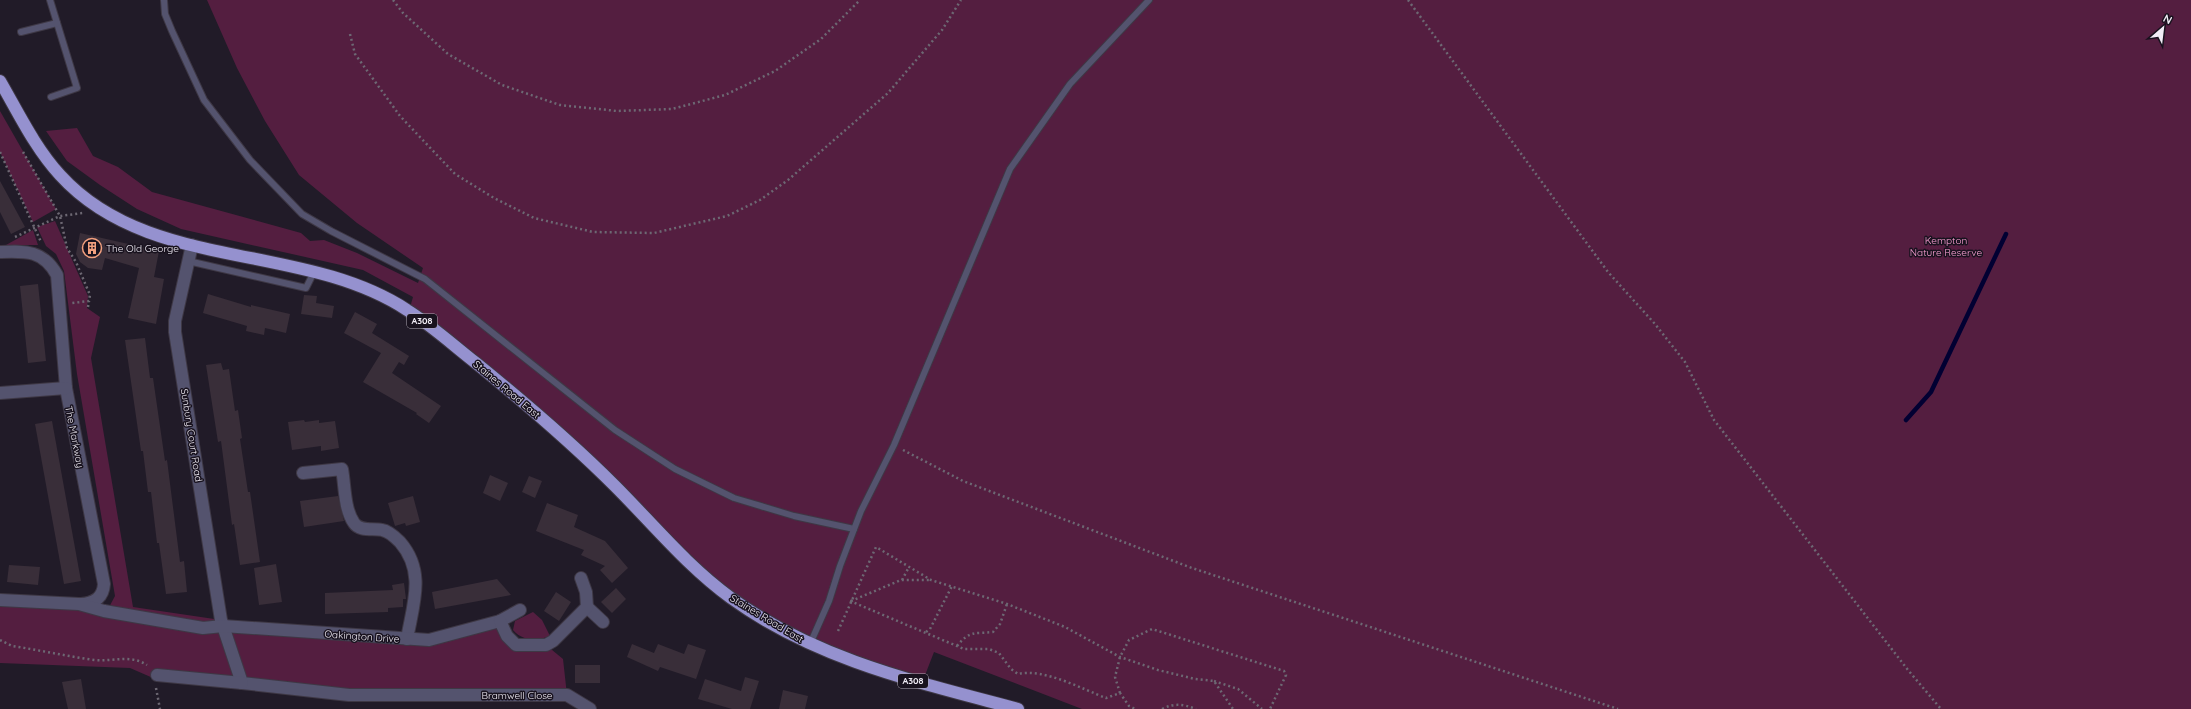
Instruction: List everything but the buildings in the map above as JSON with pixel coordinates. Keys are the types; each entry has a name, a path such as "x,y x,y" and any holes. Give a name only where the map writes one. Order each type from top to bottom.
{"highway":[{"name":"Staines Road East","path":"0,81 43,153 60,175 101,210 133,226 162,237 314,272 354,284 388,299 409,311 512,393 577,449 614,485 686,561 731,598 770,623 840,658 871,669 1018,709"}],"street":[{"name":"Sunbury Court Road","path":"192,245 175,321 175,332 222,626"},
{"path":"1,252 33,253 43,257"},
{"name":"The Markway","path":"43,257 50,263 57,275 66,388 104,584 103,592 98,599 90,603 79,604"},
{"path":"0,393 66,388"},
{"path":"303,473 342,469 349,515 354,524 369,530 384,530 396,538 404,548 412,562 417,577 407,639"},
{"path":"581,578 586,592 587,607 603,622"},
{"name":"Oakington Drive","path":"0,600 79,604 104,611 203,628 222,626 429,640 500,621 520,610"},
{"path":"500,621 507,636 516,645 546,645 553,641 587,607"},
{"path":"155,675 242,683 222,626"},
{"name":"Bramwell Close","path":"242,683 349,695 567,695 590,709"}],"lane":[{"path":"50,0 77,88 51,97"},
{"path":"164,0 165,14 204,100 250,160 302,214 425,279 615,430 675,469 734,498 794,516 854,529"},
{"path":"810,644 829,601 854,529 894,445 1010,169 1070,84 1149,0"},
{"path":"21,32 57,23"},
{"path":"188,261 306,288 314,272"}],"path":[{"path":"392,0 403,13 448,54 502,85 560,105 617,112 672,109 725,95 775,72 821,39 860,0"},
{"path":"350,34 355,54 400,116 455,174 494,198 534,218 593,232 654,233 727,216 760,200 788,180 888,93 942,30 961,0"},
{"path":"1408,0 1608,272 1655,324 1685,362 1714,420 1908,670 1941,709"},
{"path":"22,150 60,216 67,248 76,262 90,296 88,307"},
{"path":"0,152 35,226 42,244 43,257"},
{"path":"1,252 3,244 35,226 60,216 101,210"},
{"path":"59,304 89,301"},
{"path":"894,445 963,481 1192,568 1618,709"},
{"path":"838,631 850,601 876,547 931,580 1007,604 1065,627 1120,657 1158,670 1195,679 1214,681 1238,689 1262,709"},
{"path":"901,580 909,567"},
{"path":"850,601 901,580 931,580"},
{"path":"926,633 930,629 952,586"},
{"path":"850,601 964,649 989,649 999,653 1011,669 1018,674 1029,671 1106,698 1120,693"},
{"path":"957,646 965,636 972,632 993,632 1000,624 1007,604"},
{"path":"1135,709 1129,706 1120,693 1115,677 1120,657 1129,640 1152,629 1279,668 1284,671 1286,676 1270,709"},
{"path":"0,640 12,646 96,660 132,658 140,661 149,667 155,675 160,709"},
{"path":"1214,681 1233,709"},
{"path":"1162,709 1171,704 1184,704 1196,709"}],"green space":[{"name":"Kempton Nature Reserve","path":"207,0 2191,0 2191,709 1082,709 934,652 922,683 871,669 731,598 614,485 409,311 413,297 363,270 181,229 137,209 67,161 46,131 77,128 93,156 118,167 152,192 301,233 310,241 324,240 357,253 418,283 423,268 357,223 299,175 265,121 237,68"},
{"path":"0,111 56,209 33,222 0,152"},
{"path":"55,221 88,296 87,308 100,317 91,358 133,607 221,620 407,639 500,621 516,645 546,645 563,659 567,695 441,695 153,678 130,668 0,663 0,600 107,611 115,596 77,374 64,271 56,254 46,246 37,227"},
{"path":"33,230 38,245 6,245"},
{"path":"533,612 542,620 550,636 540,639 530,639 521,637 513,630 515,621"}],"waterway":[{"path":"1906,420 1931,392 2006,234"}],"place":[{"name":"The Old George","path":"92,248"}]}
